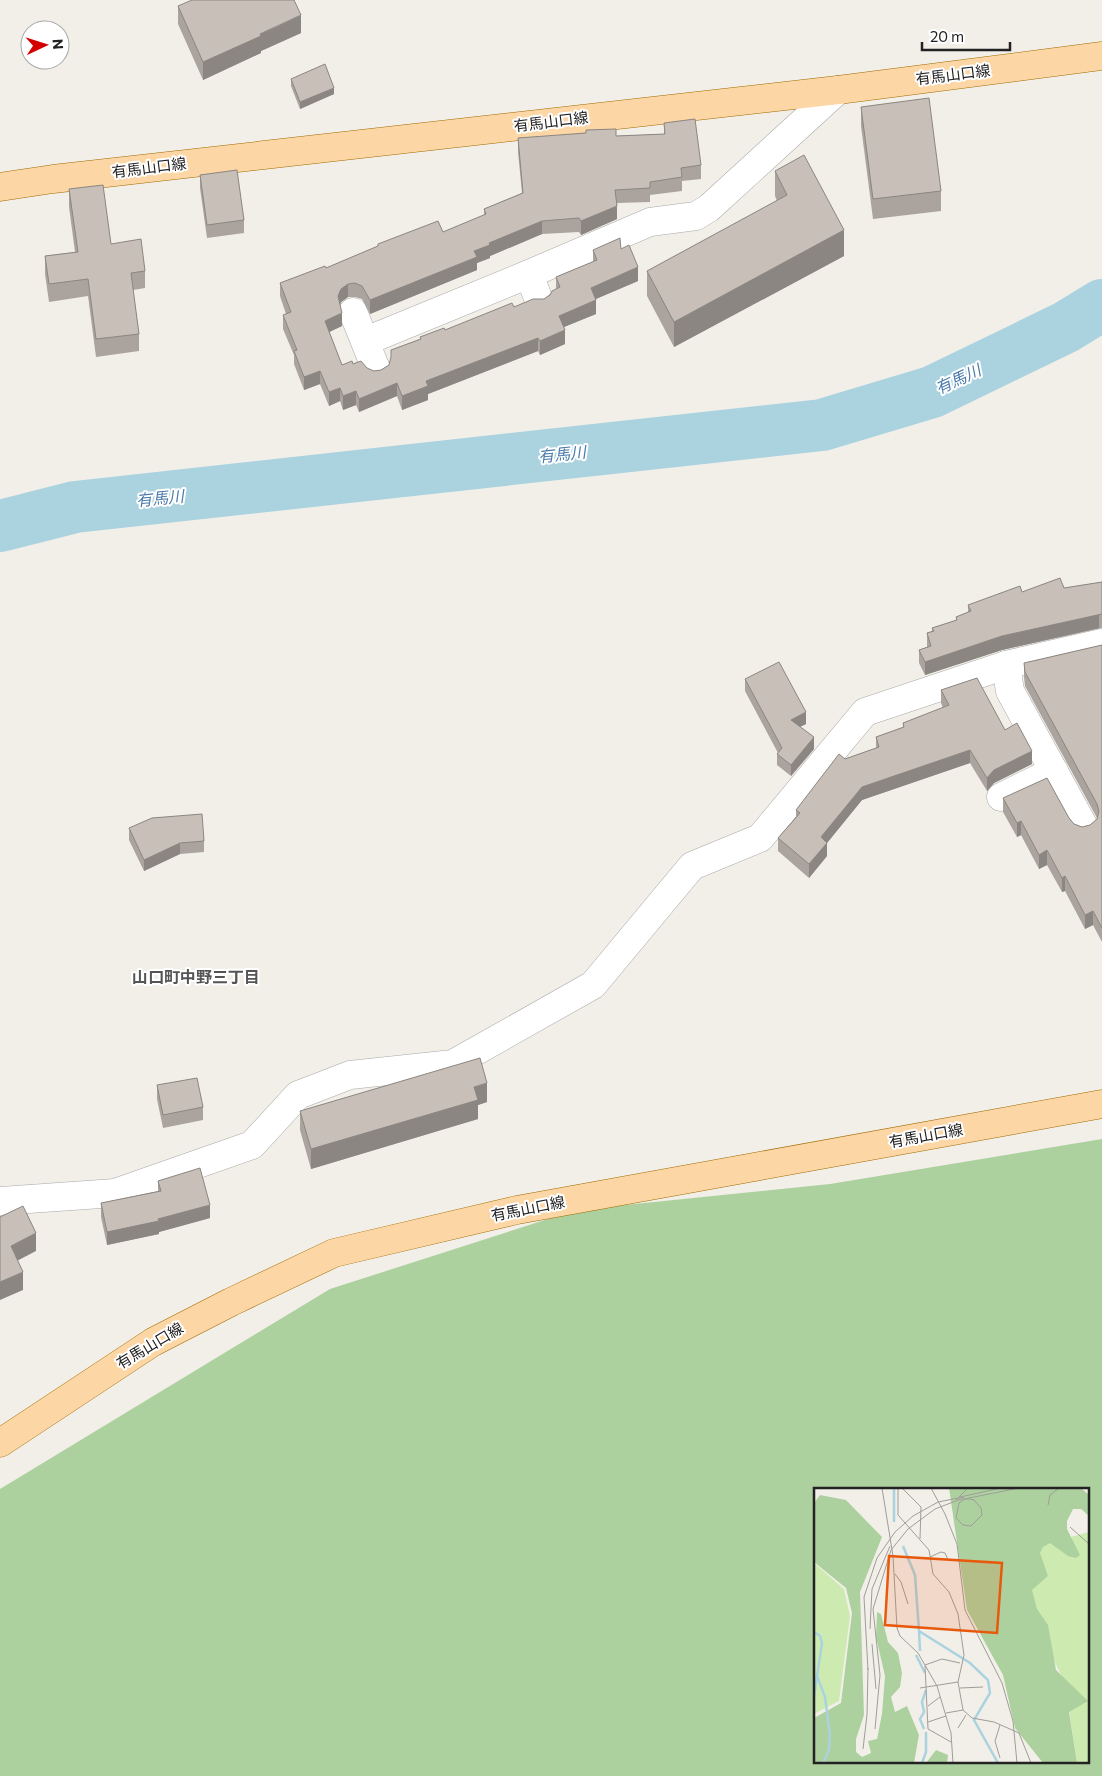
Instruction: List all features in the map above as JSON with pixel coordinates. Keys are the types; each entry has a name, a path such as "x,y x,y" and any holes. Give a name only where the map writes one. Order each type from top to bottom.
{"main road":[{"name":"有馬山口線","path":"0,187 53,179 838,90 1102,56"},
{"name":"有馬山口線","path":"0,1442 153,1342 334,1253 517,1210 1102,1104"}],"street":[{"path":"366,342 533,286 650,222 696,216 709,208 838,90"},
{"path":"353,312 376,370"},
{"path":"0,1201 115,1194 252,1145 298,1094 350,1075 453,1064 593,985 692,866 760,838 865,712 1006,665 1102,643"},
{"path":"1006,665 1010,691 1083,825"},
{"path":"1001,797 1054,771"}],"green space":[{"path":"1102,1139 1102,1776 0,1776 0,1489 330,1289 576,1210 830,1184"}],"building":[{"path":"192,0 294,0 301,15 260,34 261,36 203,62 178,6"},
{"path":"325,64 334,88 300,102 291,79"},
{"path":"929,98 941,191 873,199 861,107"},
{"path":"695,119 701,165 681,168 682,177 650,182 650,188 615,190 617,206 581,221 579,218 542,221 474,251 477,257 370,300 362,286 355,283 348,284 341,289 338,296 342,313 325,321 342,365 352,361 353,364 361,361 367,368 374,371 381,370 389,365 391,350 421,339 420,337 444,328 445,330 512,303 514,307 533,299 544,299 552,291 560,287 556,277 597,260 593,250 620,238 621,249 629,245 638,267 591,288 596,300 559,316 565,330 540,341 538,338 426,381 428,386 402,396 397,383 359,399 356,391 343,396 340,388 329,392 320,371 304,377 294,351 297,350 283,315 291,312 280,283 325,266 326,268 378,246 378,244 438,221 443,232 486,214 484,209 523,193 518,138 586,133 586,130 616,129 616,136 665,134 664,123"},
{"path":"804,155 844,230 674,322 647,271 787,195 775,171"},
{"path":"237,170 244,220 207,225 200,175"},
{"path":"103,185 111,244 141,239 145,271 131,273 139,334 96,339 88,279 49,284 45,256 78,252 69,189"},
{"path":"1060,578 1064,588 1102,582 1102,614 1002,636 925,662 919,650 931,646 927,633 934,631 932,628 957,620 956,617 971,611 968,605 1020,586 1022,592"},
{"path":"1102,645 1102,928 1093,911 1085,915 1065,876 1062,878 1047,850 1039,855 1021,821 1017,823 1003,798 1047,778 1074,824 1082,827 1090,825 1097,819 1099,811 1097,804 1025,672 1024,663"},
{"path":"779,662 806,712 791,720 814,737 791,765 777,754 782,748 745,679"},
{"path":"977,678 1005,730 1017,723 1032,751 994,770 987,778 970,750 862,787 821,837 827,843 809,864 778,838 800,813 796,810 839,754 845,759 879,747 876,737 904,727 903,723 949,705 941,690"},
{"path":"202,814 204,841 180,843 144,860 129,828 152,818"},
{"path":"480,1058 487,1083 474,1087 478,1100 311,1149 300,1111"},
{"path":"197,1078 203,1107 163,1115 157,1085"},
{"path":"200,1168 210,1205 158,1219 159,1221 107,1232 101,1203 161,1191 158,1181"},
{"path":"23,1206 36,1233 11,1246 23,1272 0,1282 0,1217"}],"waterway":[{"name":"有馬川","path":"0,526 75,507 822,425 932,392 1066,327 1102,305"}],"district":[{"name":"山口町中野三丁目","path":"196,977"}]}
